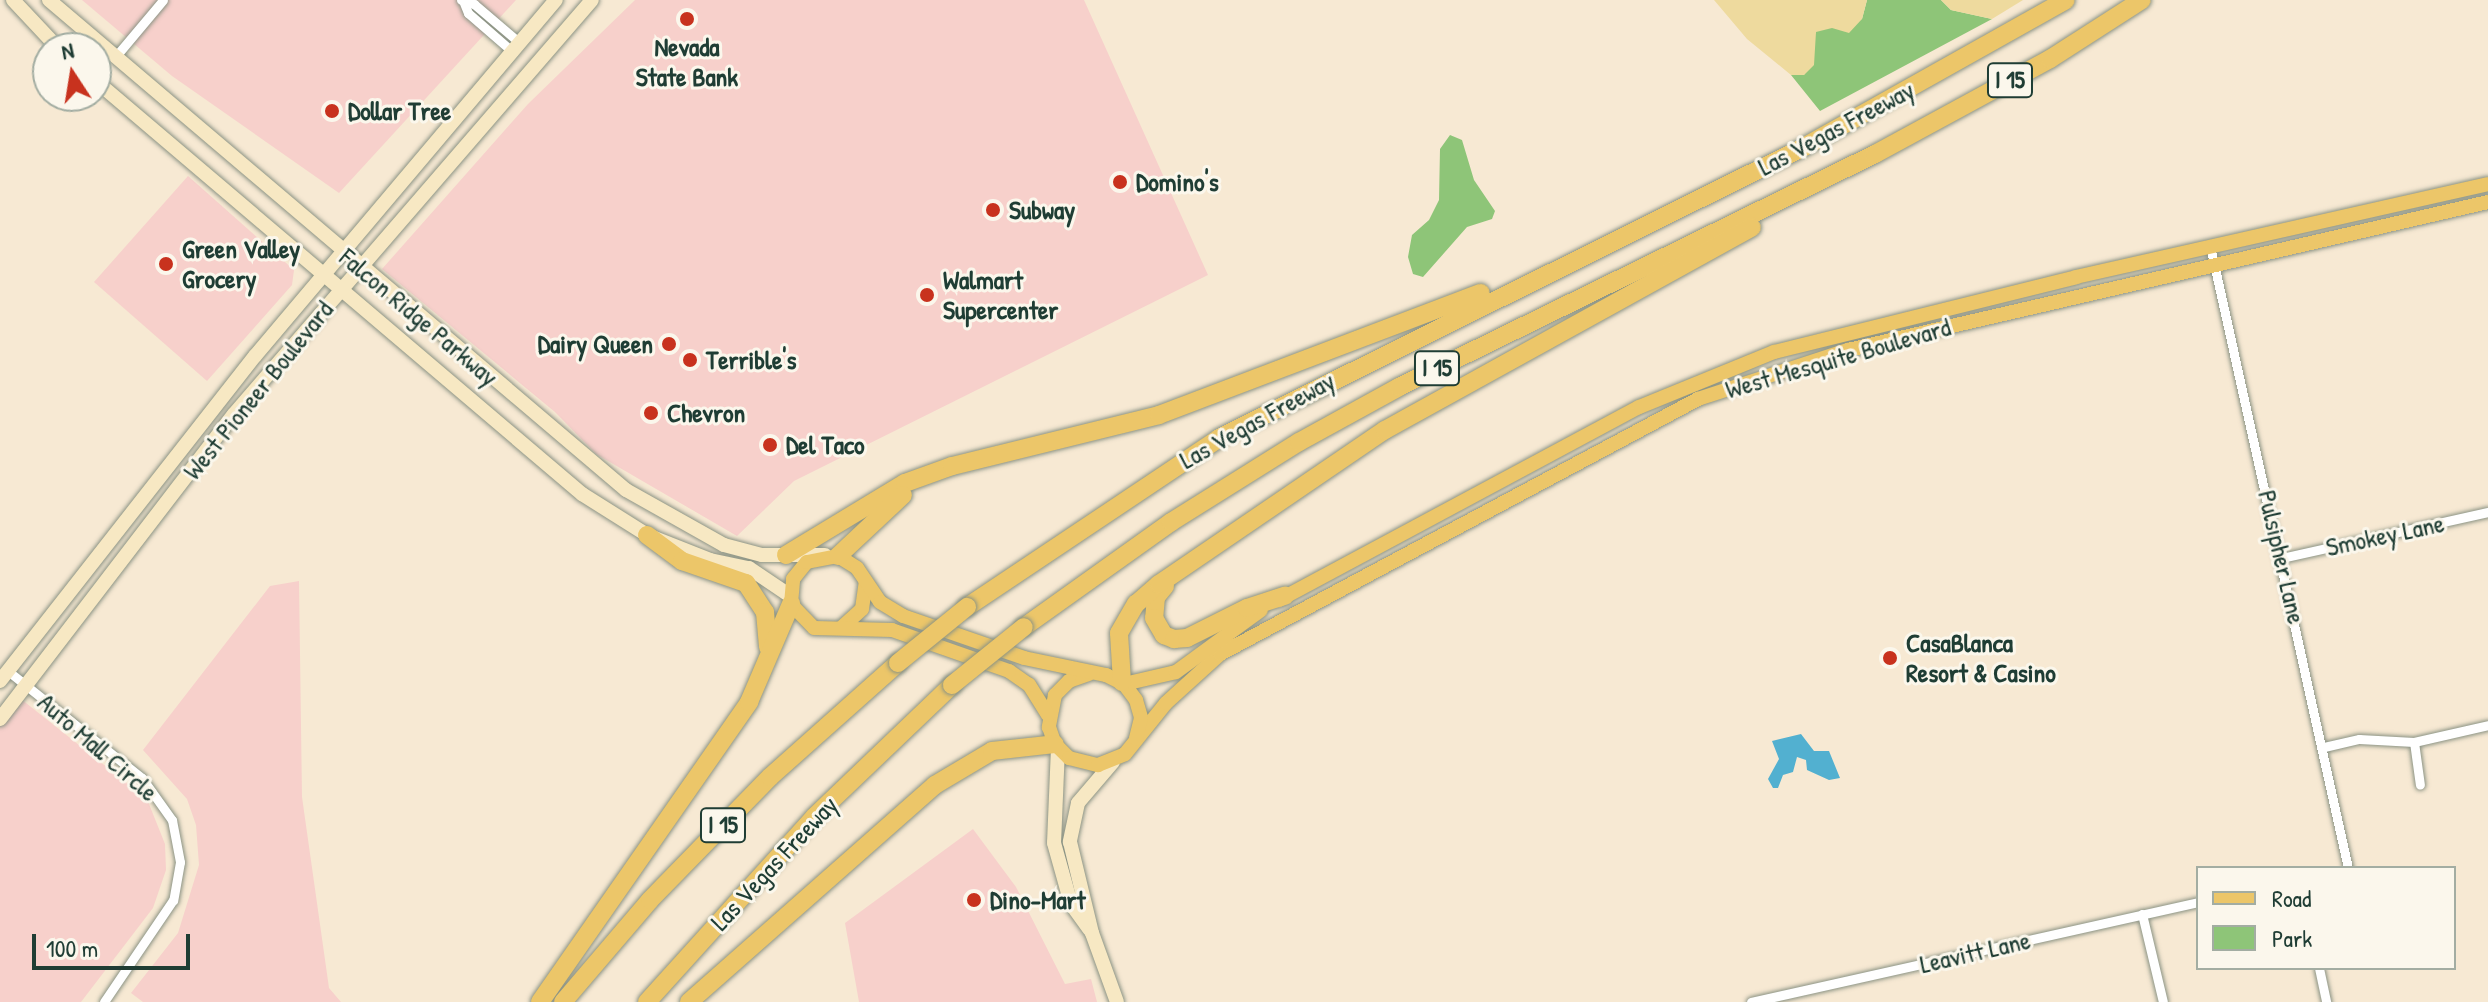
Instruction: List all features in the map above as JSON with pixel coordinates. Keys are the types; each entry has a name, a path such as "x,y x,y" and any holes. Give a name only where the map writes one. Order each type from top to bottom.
{"highway":[{"name":"Las Vegas Freeway","path":"563,1002 650,900 770,777 898,663 967,607 1219,438 1804,147 2066,0"},
{"name":"Las Vegas Freeway","path":"647,1002 814,817 952,685 1024,627 1171,522 1386,394 1875,154 2050,59 2142,0"},
{"path":"1123,683 1117,648 1122,625 1136,604 1305,480 1385,430 1875,154"},
{"path":"786,555 919,479 1236,389 1603,245"},
{"path":"832,556 919,479"},
{"path":"647,535 682,561 746,583 759,597 770,637 749,702"},
{"path":"1168,580 1156,597 1154,618 1164,635 1174,639 1187,638 1247,608 1285,596"},
{"path":"540,1002 749,702 790,600"},
{"path":"689,1002 946,777 992,751 1053,734"}],"main road":[{"path":"13,0 43,32"},
{"name":"Falcon Ridge Parkway","path":"49,0 626,490 724,545 786,555 832,556"},
{"name":"West Pioneer Boulevard","path":"4,676 229,391 556,0"},
{"name":"West Pioneer Boulevard","path":"0,719 216,436 592,0"},
{"name":"Falcon Ridge Parkway","path":"112,94 570,484 647,535 710,560 749,568 790,600 814,628 892,630 1009,671 1029,685 1053,734"},
{"name":"West Mesquite Boulevard","path":"1123,683 1176,672 1233,626 1285,596 1639,407 1712,374 1843,332 2488,184"},
{"name":"West Mesquite Boulevard","path":"1134,743 1166,703 1220,654 1660,416 1795,365 2061,298 2488,202"},
{"path":"2061,298 2076,277"},
{"path":"216,436 233,400 229,391"},
{"path":"790,600 799,570 832,556 857,568 880,602 903,616 1024,658 1123,683 1136,700 1141,718 1134,743 1085,792 1070,830 1092,933 1117,1002"},
{"path":"837,629 862,609 866,582"},
{"path":"1089,674 1062,688 1053,734 1054,843 1071,904 1092,933"},
{"path":"1053,734 1083,764 1113,762"}],"street":[{"path":"116,56 163,0"},
{"path":"463,1 474,4 516,47"},
{"name":"Pulsipher Lane","path":"2210,246 2324,747 2348,866"},
{"name":"Smokey Lane","path":"2282,558 2488,512"},
{"name":"Auto Mall Circle","path":"4,676 27,686 142,778 161,801 178,840 173,900 104,1002"},
{"path":"2324,747 2359,739 2414,742 2488,725"},
{"path":"2414,742 2420,785"},
{"name":"Leavitt Lane","path":"1751,1002 2196,902"},
{"path":"2142,914 2163,1002"},
{"path":"2319,970 2326,1002"}],"shaded area":[{"path":"82,0 516,0 339,193 172,76"},
{"path":"635,0 1084,0 1208,275 794,481 737,536 596,454 555,412 382,269 528,104"},
{"path":"188,176 294,270 292,285 207,381 94,282"},
{"path":"299,581 302,797 329,988 341,1002 143,1002 131,993 178,933 199,865 196,825 187,799 143,750 270,586"},
{"path":"21,699 147,799 165,844 166,870 153,908 81,1002 0,1002 0,726"},
{"path":"973,829 1016,887 1065,984 1091,979 1097,1002 859,1002 845,923"}],"green space":[{"path":"1867,0 1941,0 1951,10 1992,19 1820,111 1791,75 1804,75 1816,31 1862,19"},
{"path":"1450,135 1462,140 1474,180 1495,211 1492,219 1467,227 1423,277 1413,274 1408,257 1412,235 1429,220 1439,200 1440,149"}],"sand":[{"path":"1714,0 1867,0 1862,19 1849,33 1832,28 1816,32 1814,65 1804,75 1791,75 1747,39"},
{"path":"1941,0 2023,0 1992,19 1951,10"}],"water":[{"path":"1801,734 1814,751 1829,751 1840,778 1829,780 1807,770 1806,760 1797,757 1793,772 1783,775 1778,788 1773,788 1768,779 1779,759 1772,741"}],"place":[{"name":"Nevada State Bank","path":"687,19"},
{"name":"Dollar Tree","path":"332,111"},
{"name":"Domino's","path":"1120,182"},
{"name":"Subway","path":"993,210"},
{"name":"Green Valley Grocery","path":"166,264"},
{"name":"Walmart Supercenter","path":"927,295"},
{"name":"Dairy Queen","path":"669,344"},
{"name":"Terrible's","path":"690,360"},
{"name":"Chevron","path":"651,413"},
{"name":"Del Taco","path":"770,445"},
{"name":"CasaBlanca Resort & Casino","path":"1890,658"},
{"name":"Dino-Mart","path":"974,900"}]}
